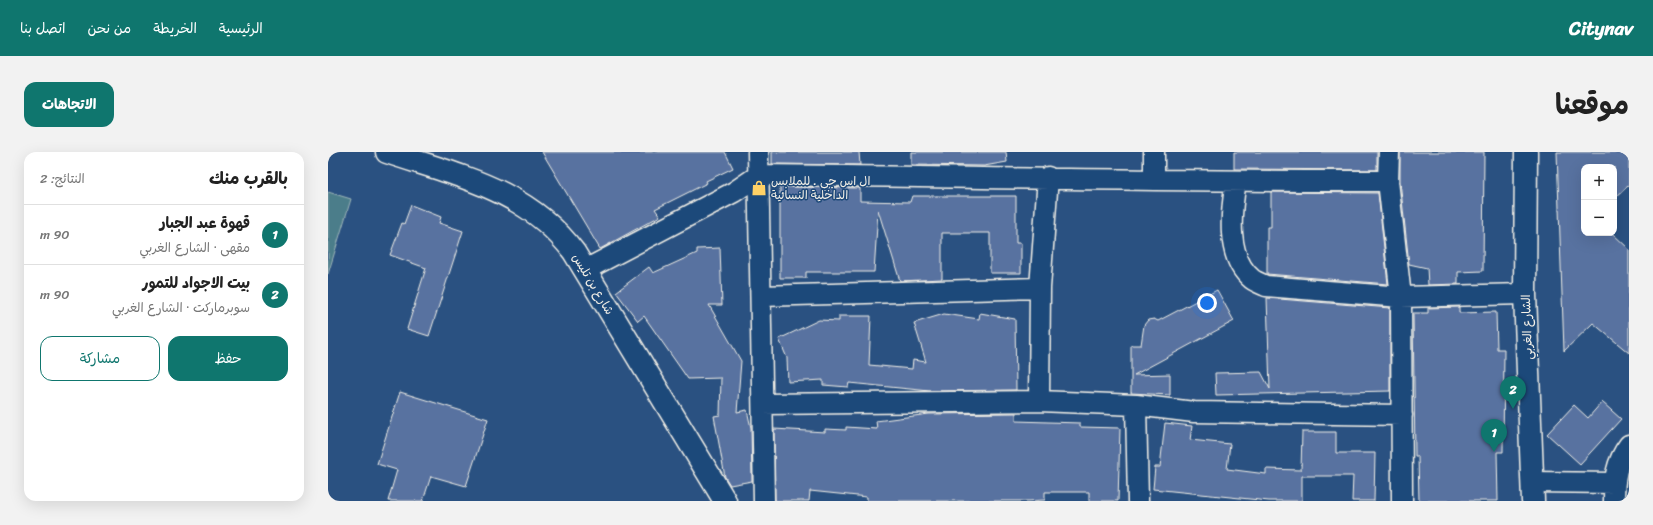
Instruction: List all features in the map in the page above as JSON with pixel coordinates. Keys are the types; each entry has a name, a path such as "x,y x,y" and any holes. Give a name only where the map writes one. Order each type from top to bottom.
{"street":[{"name":"شارع بن تليس","path":"388,152 480,183 514,198 541,216 561,235 585,270 725,501"},
{"path":"758,152 764,501"},
{"path":"1154,152 1154,179"},
{"path":"1389,152 1388,181 1401,297 1402,501"},
{"name":"الشارع الغربي","path":"1526,152 1525,294 1533,491"},
{"path":"585,270 734,192 759,175 1048,177 1236,181 1388,181"},
{"path":"1039,401 1040,288 1048,177"},
{"path":"1236,181 1231,211 1234,247 1241,265 1252,279 1266,286 1401,297 1525,294"},
{"path":"761,296 1040,288"},
{"path":"763,404 1039,401 1136,405 1194,412 1402,415"},
{"path":"1136,405 1138,501"},
{"path":"1533,491 1614,492 1617,465 1629,445"}],"green space":[{"path":"328,192 351,199 328,274"}],"building":[{"path":"542,152 725,152 733,168 655,209 660,216 600,249"},
{"path":"772,152 859,152 860,165 772,164"},
{"path":"911,152 1006,152 1007,162 984,166 911,165"},
{"path":"1234,152 1377,152 1377,170 1234,169"},
{"path":"1400,152 1484,152 1483,271 1458,272 1458,284 1428,285 1427,268 1409,264 1400,181"},
{"path":"1557,152 1629,152 1629,185 1617,196 1617,164 1581,164 1581,236 1615,236 1629,249 1629,353 1593,323 1564,351"},
{"path":"780,187 860,188 860,201 910,202 912,196 1016,196 1016,243 1021,243 1021,273 990,273 990,233 942,233 942,279 900,281 878,210 874,272 806,272 806,278 780,278"},
{"path":"1271,192 1378,193 1388,284 1267,274 1267,227 1271,227"},
{"path":"411,205 441,217 439,223 463,231 429,336 407,329 426,268 390,255 402,223 404,224"},
{"path":"720,248 722,305 709,305 741,361 737,412 747,410 751,428 752,481 730,485 725,477 714,416 720,415 721,378 688,379 644,316 638,321 616,292 649,267 653,273 697,253 697,249"},
{"path":"1217,290 1234,321 1134,375 1170,374 1170,395 1131,393 1131,345 1141,345 1144,325 1148,320 1154,319 1158,321"},
{"path":"1267,298 1390,308 1390,391 1216,395 1215,373 1261,372 1270,389"},
{"path":"1459,307 1459,313 1496,312 1497,349 1504,349 1503,452 1497,452 1498,501 1419,501 1418,456 1415,456 1413,313 1428,313 1428,308"},
{"path":"980,313 1015,319 1016,390 930,391 849,383 848,387 823,385 823,380 788,382 787,358 779,339 819,320 839,321 839,316 871,316 869,365 912,369 913,360 926,362 914,323 944,314 979,319"},
{"path":"400,392 488,419 466,486 431,476 423,501 388,501 397,470 377,464"},
{"path":"1602,402 1621,419 1580,464 1547,434 1574,405 1588,418"},
{"path":"1016,413 1016,421 1080,423 1080,427 1120,428 1118,501 1089,501 1089,492 1045,492 1045,500 1029,501 867,501 867,497 810,491 809,501 775,501 774,429 825,432 825,429 846,430 846,427 877,429 876,421 929,414"},
{"path":"1165,423 1192,426 1190,440 1230,444 1227,469 1266,474 1266,469 1301,470 1302,432 1336,432 1336,453 1375,453 1374,501 1352,501 1353,476 1302,476 1302,501 1269,501 1153,489 1155,467 1160,467"}],"place":[{"name":"ال اس جي . للملابس الداخلية النسائية","path":"759,188"},
{"name":"بيت الاجواد للتمور","path":"1513,409"},
{"name":"قهوة عبد الجبار","path":"1494,452"}]}
